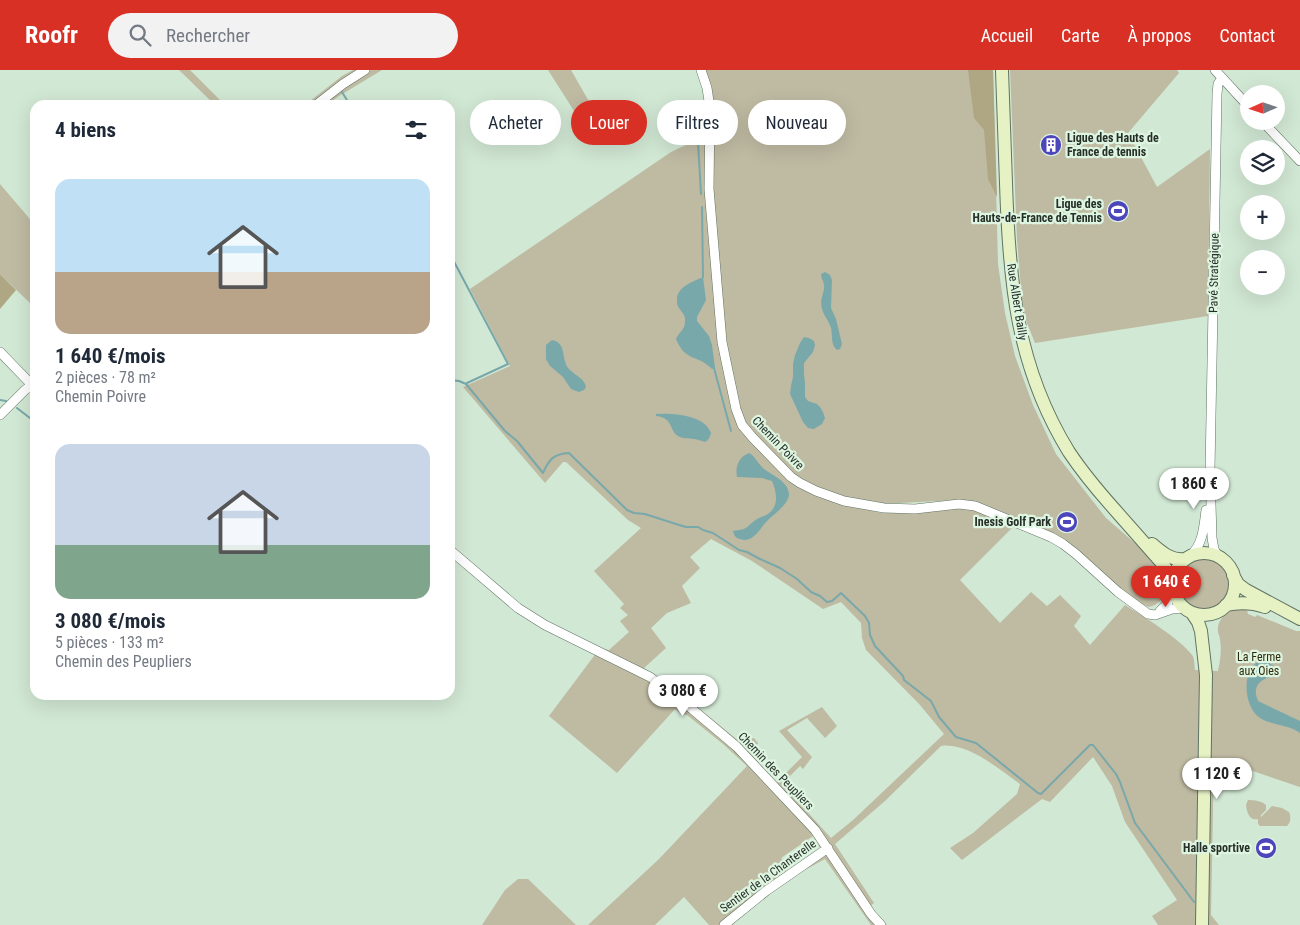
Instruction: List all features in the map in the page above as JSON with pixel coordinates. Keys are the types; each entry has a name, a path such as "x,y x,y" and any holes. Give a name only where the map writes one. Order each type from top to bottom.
{"main road":[{"name":"Rue Albert Bailly","path":"1002,70 1009,253 1017,316 1024,346 1040,394 1061,438 1086,477 1167,570 1173,587"},
{"name":"Rue Albert Bailly","path":"1114,509 1161,551 1174,558 1187,558"},
{"path":"1206,675 1201,631 1198,622 1178,601 1173,587 1176,571 1187,558 1206,553 1218,557 1228,564 1238,584 1300,620"},
{"path":"1202,925 1206,675 1210,627 1221,609 1231,599 1235,583 1233,575"},
{"path":"1188,611 1204,615 1243,602 1253,603 1300,620"}],"street":[{"path":"322,100 365,70"},
{"name":"Chemin Poivre","path":"701,70 707,88 710,108 709,189 722,342 736,409 742,425 748,433 795,480 828,496 855,504 884,508 915,509 954,504 968,505 1051,537 1072,551 1112,587 1145,613"},
{"path":"1215,70 1240,97"},
{"name":"Pavé Stratégique","path":"1218,557 1212,538 1210,470 1217,94 1218,84 1222,78"},
{"path":"1271,130 1300,161"},
{"path":"0,352 30,380"},
{"path":"0,415 30,387"},
{"name":"Pavé Stratégique","path":"1187,558 1197,549 1204,528 1210,470"},
{"name":"Chemin des Peupliers","path":"455,554 518,608 534,619 646,675 684,703 743,753 815,830 881,925"},
{"path":"1145,613 1152,614 1162,609 1169,601 1173,587"},
{"path":"1145,613 1155,615 1172,609 1188,611"},
{"name":"Sentier de la Chanterelle","path":"724,925 766,891 828,848"}],"green space":[{"path":"179,70 190,70 220,100 210,100"},
{"path":"353,70 382,70 334,100 311,100 342,76"},
{"path":"548,70 571,70 588,100 571,100 571,106"},
{"name":"La Ferme aux Oies","path":"697,70 993,70 998,264 1005,313 1015,356 1033,405 1056,454 1106,518 1144,551 1163,574 1166,582 1163,596 1155,605 1149,607 1142,604 1112,582 1064,539 1034,525 973,502 958,500 880,504 807,487 804,490 840,503 881,513 914,513 964,507 1014,526 960,580 1000,623 1031,592 1047,606 1060,595 1081,616 1074,626 1090,645 1125,605 1161,628 1186,648 1193,657 1195,670 1218,671 1221,651 1218,631 1219,624 1228,613 1237,609 1247,610 1248,614 1255,617 1257,615 1300,631 1300,787 1214,758 1211,915 1219,925 1158,925 1152,916 1177,900 1125,822 1112,786 1093,757 1050,802 1042,799 962,860 950,848 973,833 1017,794 1020,784 993,764 972,752 951,746 941,746 885,801 835,844 874,903 869,907 887,925 871,925 825,859 790,878 732,925 709,925 684,897 655,925 588,925 659,859 747,766 687,715 675,709 617,773 549,716 600,648 609,650 629,632 620,621 628,615 620,608 624,604 594,571 641,528 628,520 566,462 563,462 545,483 463,387 510,366 470,289 671,152 686,145 738,145 738,100 706,100","holes":["711,539 752,561 823,609 841,602 861,623 862,638 866,650 920,705 944,734 853,820 831,838 782,784 800,766 803,769 812,757 787,730 807,718 825,738 837,726 822,707 779,731 802,757 776,783 753,755 758,743 754,738 740,742 695,705 644,668 666,648 651,628 667,613 691,603 682,586 700,568 690,557","813,836 821,850 789,871 781,858"]},
{"name":"Ligue des Hauts-de-France de Tennis","path":"1010,70 1177,70 1179,73 1128,133 1157,187 1210,149 1208,316 1035,343 1023,313 1017,239"},
{"path":"0,184 30,219 30,303 0,274"},
{"path":"1204,559 1214,561 1222,566 1227,574 1229,584 1227,594 1222,602 1214,607 1204,609 1194,607 1186,602 1181,594 1179,584 1181,574 1186,566 1194,561"},
{"path":"1248,800 1266,805 1266,810 1261,817 1272,806 1282,808 1289,812 1289,823 1287,826 1260,826 1258,819 1252,819 1248,813 1246,805"},
{"path":"518,879 528,879 576,925 482,925 505,890"}],"shaded area":[{"path":"968,70 993,70 997,197 988,179 984,130 974,118"},
{"path":"0,274 16,290 0,309"}],"water":[{"path":"825,272 830,275 832,280 831,308 836,319 842,344 840,349 837,350 833,345 831,328 821,305 824,284 821,274"},
{"path":"703,277 706,300 697,317 697,321 709,336 712,345 715,368 712,369 707,364 684,352 676,339 685,325 684,316 677,304 678,295 686,285"},
{"path":"804,337 814,341 815,345 813,352 804,363 805,397 808,401 820,407 825,418 822,424 814,429 808,428 803,422 790,394 795,355"},
{"path":"552,340 557,342 562,348 565,362 570,370 584,381 586,387 584,390 579,392 571,389 563,377 550,366 546,359 546,345"},
{"path":"656,414 688,416 708,427 711,433 710,437 705,442 680,437 676,435 666,419 656,416"},
{"path":"749,453 762,467 782,481 789,494 784,505 756,534 745,540 738,539 733,531 745,528 768,514 772,511 776,499 772,481 762,478 737,477 738,462"},
{"path":"1263,660 1275,667 1275,675 1266,678 1257,686 1256,695 1258,701 1300,721 1300,733 1291,728 1260,718 1254,713 1247,696 1247,678 1250,670 1256,663"}],"waterway":[{"path":"342,92 347,100"},
{"path":"698,145 701,194"},
{"path":"702,207 703,277"},
{"path":"455,263 508,364 467,383"},
{"path":"714,368 731,431"},
{"path":"455,381 466,384 543,473 547,464 553,458 569,453 627,510 686,527 698,527 713,533 739,550 780,568 827,602 832,601 841,593 865,616 869,623 870,635 875,646 903,676 904,680 931,701 939,717 956,737 976,743 1038,793 1041,794 1090,745 1093,745 1116,774 1135,823 1194,902"},
{"path":"0,400 6,401"},
{"path":"17,408 30,418"}],"place":[{"name":"Ligue des Hauts de France de tennis","path":"1051,145"},
{"name":"Ligue des Hauts-de-France de Tennis","path":"1118,211"},
{"name":"Inesis Golf Park","path":"1067,522"},
{"name":"Halle sportive","path":"1266,848"}]}
